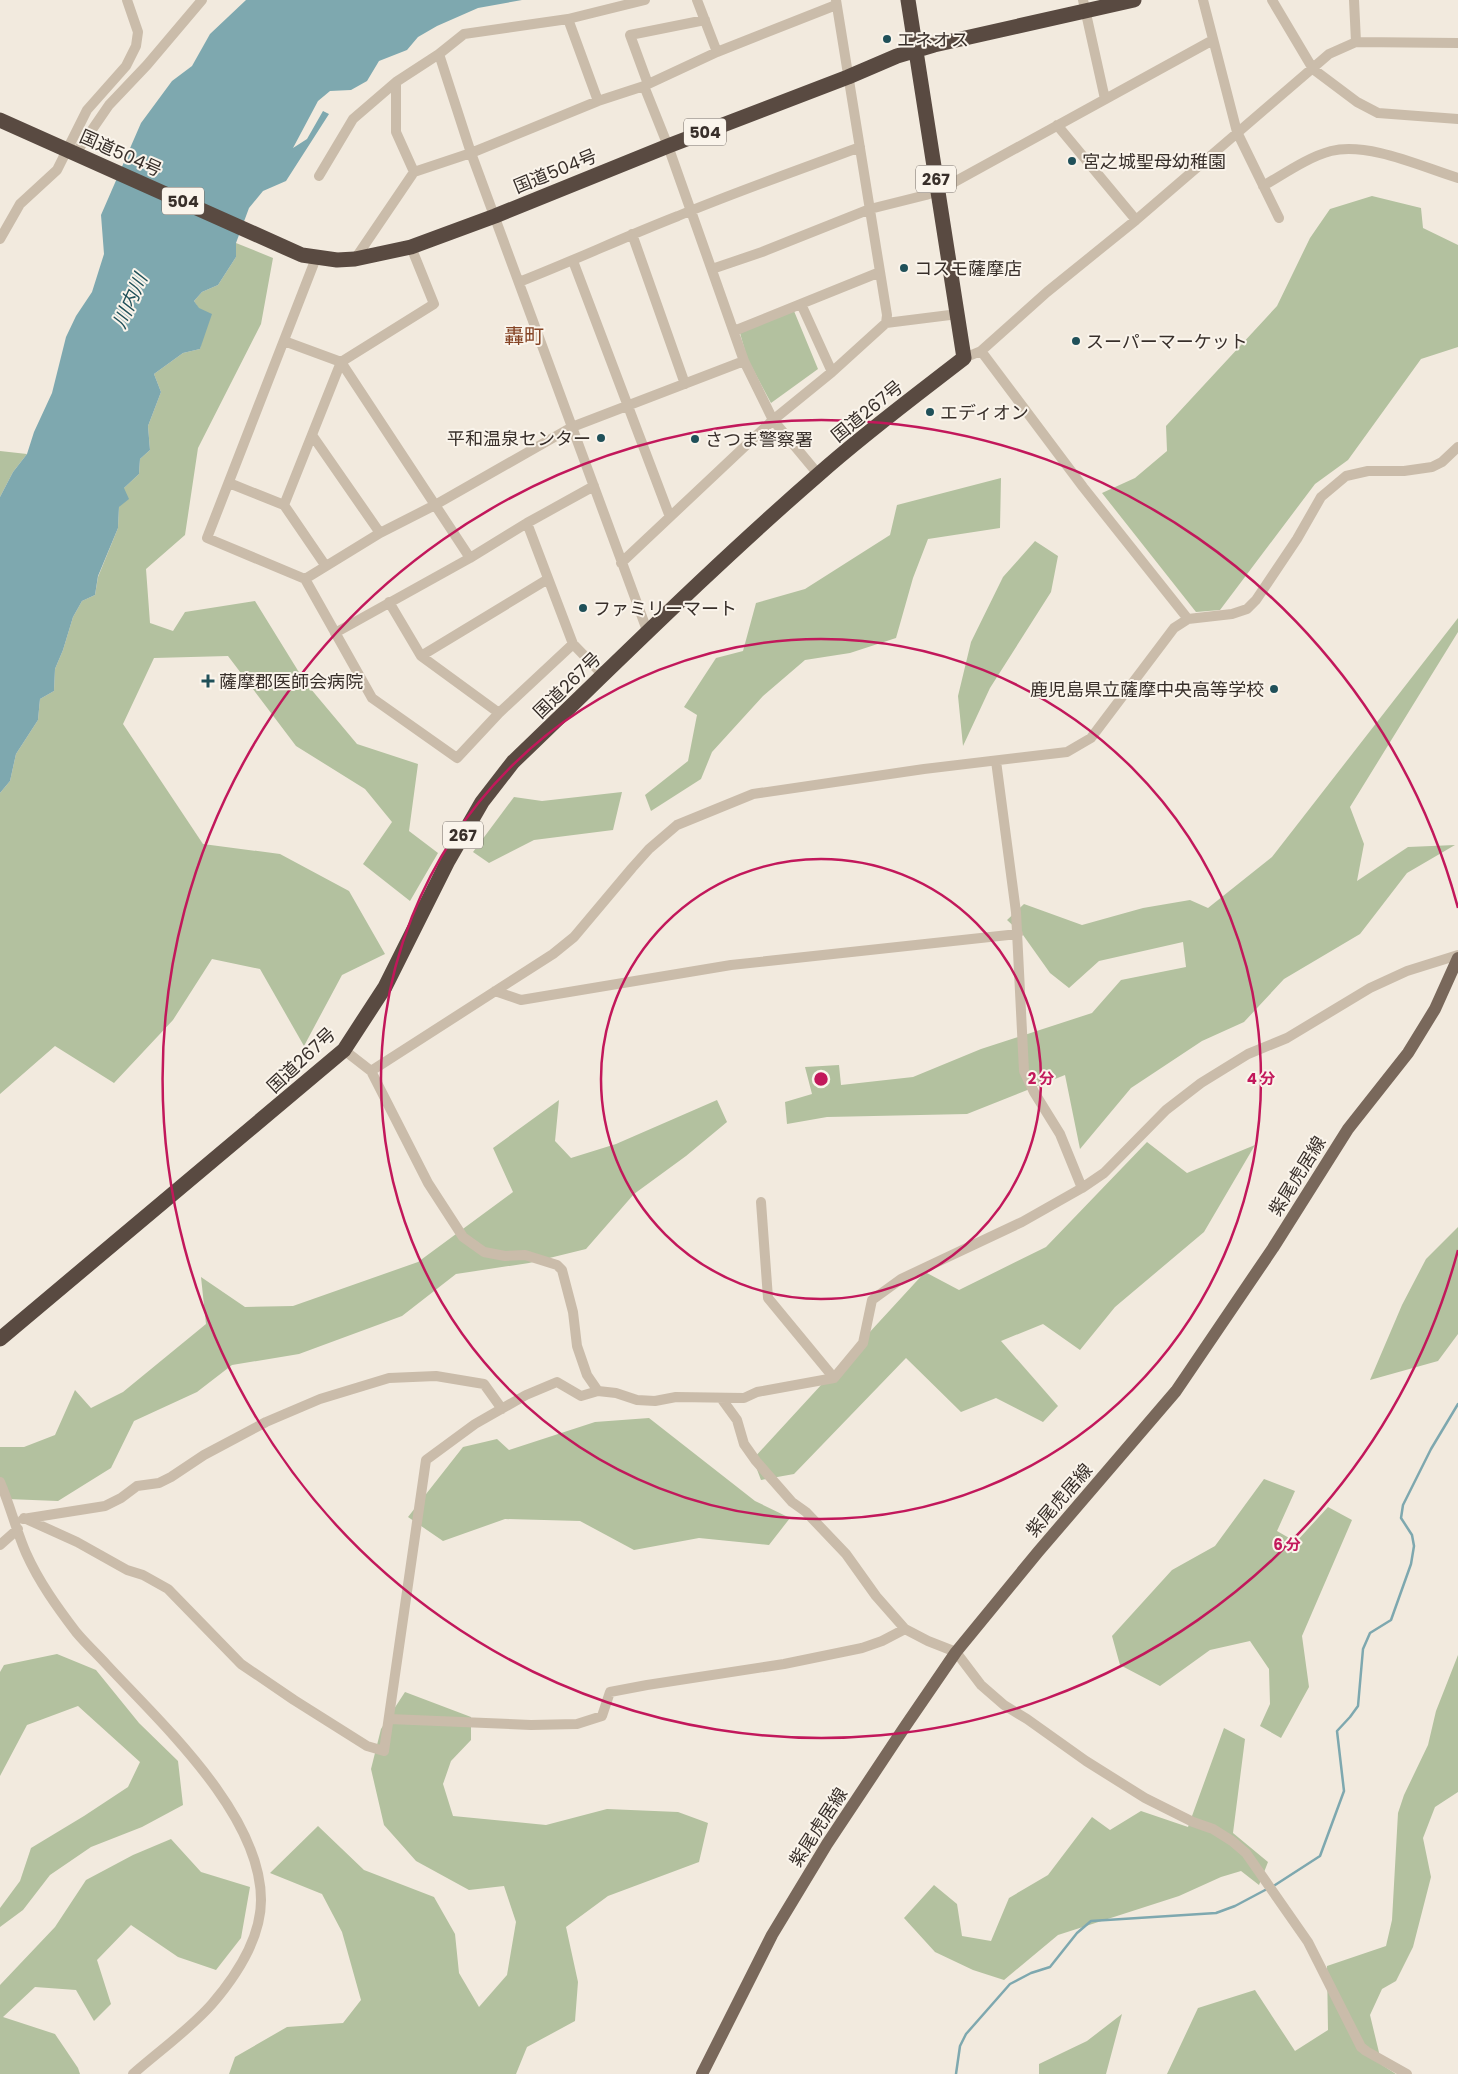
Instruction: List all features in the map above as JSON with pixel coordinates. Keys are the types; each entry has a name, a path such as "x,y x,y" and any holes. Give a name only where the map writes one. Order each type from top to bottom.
{"highway":[{"name":"267","path":"908,0 964,358"},
{"name":"国道504号","path":"0,120 302,255 337,260 355,259 411,247 495,216 897,56 1085,6 1134,0"},
{"name":"国道267号","path":"0,1339 344,1050 385,987 448,861 482,802 513,762 818,474 964,358"}],"main road":[{"name":"紫尾虎居線","path":"702,2074 777,1926 827,1844 956,1652 1038,1552 1176,1391 1273,1248 1348,1129 1408,1053 1435,1008 1458,956"}],"street":[{"path":"77,153 87,110 126,66 136,46 138,32 127,0"},
{"path":"0,239 20,204 77,153 109,105 147,65 202,0"},
{"path":"319,176 353,119 396,82 439,54 464,34 568,19 644,0"},
{"path":"697,0 716,52"},
{"path":"1203,0 1237,132 1279,218"},
{"path":"1272,0 1313,69 1357,102 1378,113 1458,119"},
{"path":"1354,0 1356,42"},
{"path":"355,259 414,172 471,153 598,101 646,85 716,52 836,3 887,315 886,324"},
{"path":"1085,6 1105,98"},
{"path":"568,19 598,101"},
{"path":"705,20 630,35 744,361 773,420 818,474"},
{"path":"712,269 762,252 870,209 926,196 938,191 1213,40"},
{"path":"964,358 981,351 1047,292 1136,220 1330,54 1356,42 1458,43"},
{"path":"439,54 471,153 648,633"},
{"path":"396,82 396,132 414,172"},
{"path":"1057,125 1136,220"},
{"path":"519,282 691,210 860,146"},
{"path":"1263,186 1319,156 1332,151 1357,149 1394,157 1458,178"},
{"path":"632,234 686,384"},
{"path":"284,505 341,362 434,304 411,247"},
{"path":"316,258 207,538 305,579 372,698 457,758 499,713 573,644"},
{"path":"573,261 670,517"},
{"path":"734,331 880,272"},
{"path":"801,304 832,372"},
{"path":"621,563 773,420 832,372 886,324 958,314"},
{"path":"284,341 341,362 470,558"},
{"path":"981,351 1083,486 1188,619"},
{"path":"305,579 380,533 435,505 572,427 744,361"},
{"path":"312,436 380,533"},
{"path":"371,1071 533,968 574,936 644,856 678,825 753,794 924,769 1067,752 1091,738 1174,628 1188,619 1232,614 1247,609 1256,600 1322,498 1346,476 1368,472 1432,467 1442,462 1458,447"},
{"path":"229,482 284,505 325,565"},
{"path":"335,633 594,486"},
{"path":"527,523 573,644 603,675"},
{"path":"422,656 548,579"},
{"path":"389,602 422,656 499,713"},
{"path":"996,761 1018,934 1024,1071 1034,1092 1060,1134 1082,1188"},
{"path":"495,991 521,1000 731,965 1018,934"},
{"path":"19,1522 77,1542 127,1570 143,1575 168,1589 241,1664 367,1746 384,1751 426,1460 474,1424 557,1382 580,1396 598,1391 616,1393 646,1401 704,1396 744,1398 757,1392 834,1378 862,1343 872,1300 901,1279 1022,1222 1082,1188 1104,1173 1166,1110 1201,1083 1248,1054 1286,1038 1378,985 1407,971 1458,956"},
{"path":"344,1050 371,1071 428,1183 464,1237 484,1252 505,1256 525,1255 557,1265 562,1270 573,1312 578,1346 587,1375 598,1391"},
{"path":"761,1202 768,1298 834,1378"},
{"path":"0,1545 19,1522 105,1506 121,1498 137,1486 159,1484 204,1455 266,1422 320,1400 389,1378 436,1376 484,1384 502,1409"},
{"path":"721,1398 737,1420 744,1444 756,1461 792,1502 806,1512 846,1554 876,1596 905,1629 956,1652 981,1685 1004,1705 1086,1761 1145,1798 1193,1822 1212,1829 1232,1841 1246,1853 1308,1942 1361,2047 1366,2052 1407,2074"},
{"path":"0,1482 19,1522 25,1550 44,1589 78,1634 190,1755 219,1792 239,1822 252,1849 259,1876 261,1902 255,1934 240,1966 211,2005 189,2027 133,2074"},
{"path":"389,1719 514,1725 577,1724 602,1716 610,1692 784,1664 862,1648 905,1629"}],"green space":[{"path":"1372,196 1421,208 1423,228 1458,245 1458,347 1421,359 1348,460 1315,484 1220,610 1196,612 1102,493 1135,478 1167,451 1166,426 1277,306 1310,238 1330,209"},
{"path":"236,243 273,258 261,324 198,448 185,535 146,569 150,623 173,631 185,612 255,601 305,682 357,744 418,764 409,831 438,853 410,901 363,864 392,822 365,789 296,746 228,656 154,658 123,724 203,844 280,854 349,891 385,954 342,975 304,1046 260,969 212,959 173,1020 114,1083 55,1046 0,1094 0,793 10,781 16,754 38,720 40,699 54,691 55,669 73,617 82,601 95,595 98,577 118,528 119,507 124,488 139,474 140,459 150,450 148,426 161,392 154,374 183,353 200,349 203,324 198,307 194,301 202,292 218,285 236,257"},
{"path":"794,311 818,369 771,403 747,358 740,333"},
{"path":"0,451 27,454 13,472 0,497"},
{"path":"1001,478 1000,528 928,539 913,578 896,638 850,653 805,660 763,696 712,752 701,779 651,811 645,795 688,761 697,715 684,707 716,658 743,651 756,603 805,589 890,535 897,505"},
{"path":"1035,541 1058,556 1051,592 990,688 963,746 958,696 971,642 1003,577"},
{"path":"1458,618 1458,632 1350,807 1364,844 1357,881 1408,847 1455,845 1407,873 1360,934 1284,979 1244,1022 1202,1041 1131,1088 1080,1149 1065,1075 967,1114 827,1117 787,1124 785,1102 812,1094 805,1067 839,1065 841,1085 913,1077 981,1049 1092,1013 1121,980 1186,967 1183,942 1099,961 1069,988 1050,973 1023,935 1007,920 1024,904 1082,925 1143,908 1190,900 1208,908 1272,857"},
{"path":"622,792 613,830 534,840 489,863 473,852 514,797 542,801"},
{"path":"559,1100 555,1141 571,1158 616,1144 717,1100 727,1122 686,1156 634,1194 586,1249 529,1263 456,1274 402,1316 299,1354 232,1365 197,1392 134,1421 111,1468 58,1501 7,1499 0,1481 0,1447 24,1447 55,1435 75,1390 91,1408 123,1392 206,1324 201,1277 245,1307 293,1306 418,1262 513,1192 493,1148"},
{"path":"1147,1142 1187,1173 1255,1145 1204,1232 1115,1307 1080,1350 1043,1324 1001,1341 1058,1406 1043,1422 996,1398 961,1412 906,1358 794,1474 761,1480 753,1459 925,1272 959,1290 1046,1247"},
{"path":"1458,1227 1458,1334 1438,1361 1370,1380 1402,1305 1426,1259"},
{"path":"649,1418 755,1501 790,1518 769,1545 699,1538 634,1550 580,1521 505,1519 443,1541 408,1517 463,1447 497,1439 509,1450 595,1422"},
{"path":"1264,1479 1295,1491 1277,1531 1296,1542 1328,1507 1352,1520 1302,1636 1309,1687 1281,1738 1260,1726 1270,1704 1269,1669 1250,1641 1210,1650 1160,1686 1120,1665 1112,1636 1172,1570 1215,1546"},
{"path":"57,1654 96,1670 139,1723 178,1761 183,1805 142,1827 91,1847 50,1875 23,1910 0,1927 0,1908 20,1881 31,1848 128,1787 140,1762 78,1706 27,1725 0,1776 0,1672 4,1665"},
{"path":"1458,1655 1458,1792 1435,1807 1423,1838 1431,1877 1413,1947 1396,1981 1382,1989 1370,2015 1382,2065 1396,2074 1167,2074 1198,2008 1255,1990 1295,2051 1328,2030 1327,1966 1386,1946 1392,1920 1398,1813 1404,1795 1428,1745 1436,1711"},
{"path":"405,1692 471,1717 471,1740 451,1761 443,1784 453,1816 546,1825 607,1809 678,1812 708,1823 699,1862 608,1896 566,1927 578,1982 575,2021 527,2047 516,2074 229,2074 235,2057 287,2027 343,2023 361,2000 342,1932 322,1894 270,1873 318,1826 364,1870 434,1897 455,1934 459,1973 479,2007 507,1975 516,1922 504,1886 469,1890 416,1861 384,1825 371,1769 381,1729"},
{"path":"1224,1728 1245,1739 1233,1833 1268,1862 1259,1885 1241,1871 1221,1877 1179,1896 1058,1935 1004,1980 973,1970 935,1952 904,1918 934,1885 957,1904 962,1936 991,1941 1009,1898 1048,1875 1092,1817 1110,1830 1141,1811 1188,1827"},
{"path":"171,1839 201,1872 250,1887 241,1938 216,1970 178,1957 131,1925 97,1960 111,2004 94,2021 76,1990 35,1987 3,2017 55,2034 80,2074 0,2074 0,1985 55,1927 86,1880 133,1855"},
{"path":"1122,2014 1106,2074 1039,2074 1039,2064 1087,2041"}],"water":[{"name":"川内川","path":"246,0 522,0 478,8 437,26 418,37 407,50 379,61 367,81 351,90 330,91 318,101 293,148 307,139 323,111 329,114 286,181 263,191 249,208 236,243 236,257 218,285 202,292 194,301 199,308 212,314 200,349 183,353 154,374 161,392 148,426 150,450 140,459 139,474 124,488 129,499 119,507 118,528 98,576 95,595 82,601 73,617 55,669 54,691 40,699 38,720 16,754 10,781 0,793 0,497 13,472 27,454 34,432 52,393 66,337 76,316 92,292 104,254 101,215 141,123 172,81 192,66 210,34"}],"waterway":[{"path":"1272,1887 1320,1856 1344,1791 1337,1731 1358,1706 1363,1649 1370,1633 1391,1620 1411,1564 1414,1546 1412,1535 1401,1518 1403,1505 1431,1449 1458,1404"},
{"path":"956,2074 960,2046 966,2034 1010,1984 1031,1973 1050,1967 1077,1933 1091,1921 1216,1913 1235,1906 1267,1889"}],"place":[{"name":"エネオス","path":"887,39"},
{"name":"宮之城聖母幼稚園","path":"1072,161"},
{"name":"コスモ薩摩店","path":"904,268"},
{"name":"スーパーマーケット","path":"1076,341"},
{"name":"エディオン","path":"930,412"},
{"name":"平和温泉センター","path":"601,438"},
{"name":"さつま警察署","path":"695,439"},
{"name":"ファミリーマート","path":"583,608"},
{"name":"薩摩郡医師会病院","path":"208,681"},
{"name":"鹿児島県立薩摩中央高等学校","path":"1274,689"}],"district":[{"name":"轟町","path":"524,336"}]}
